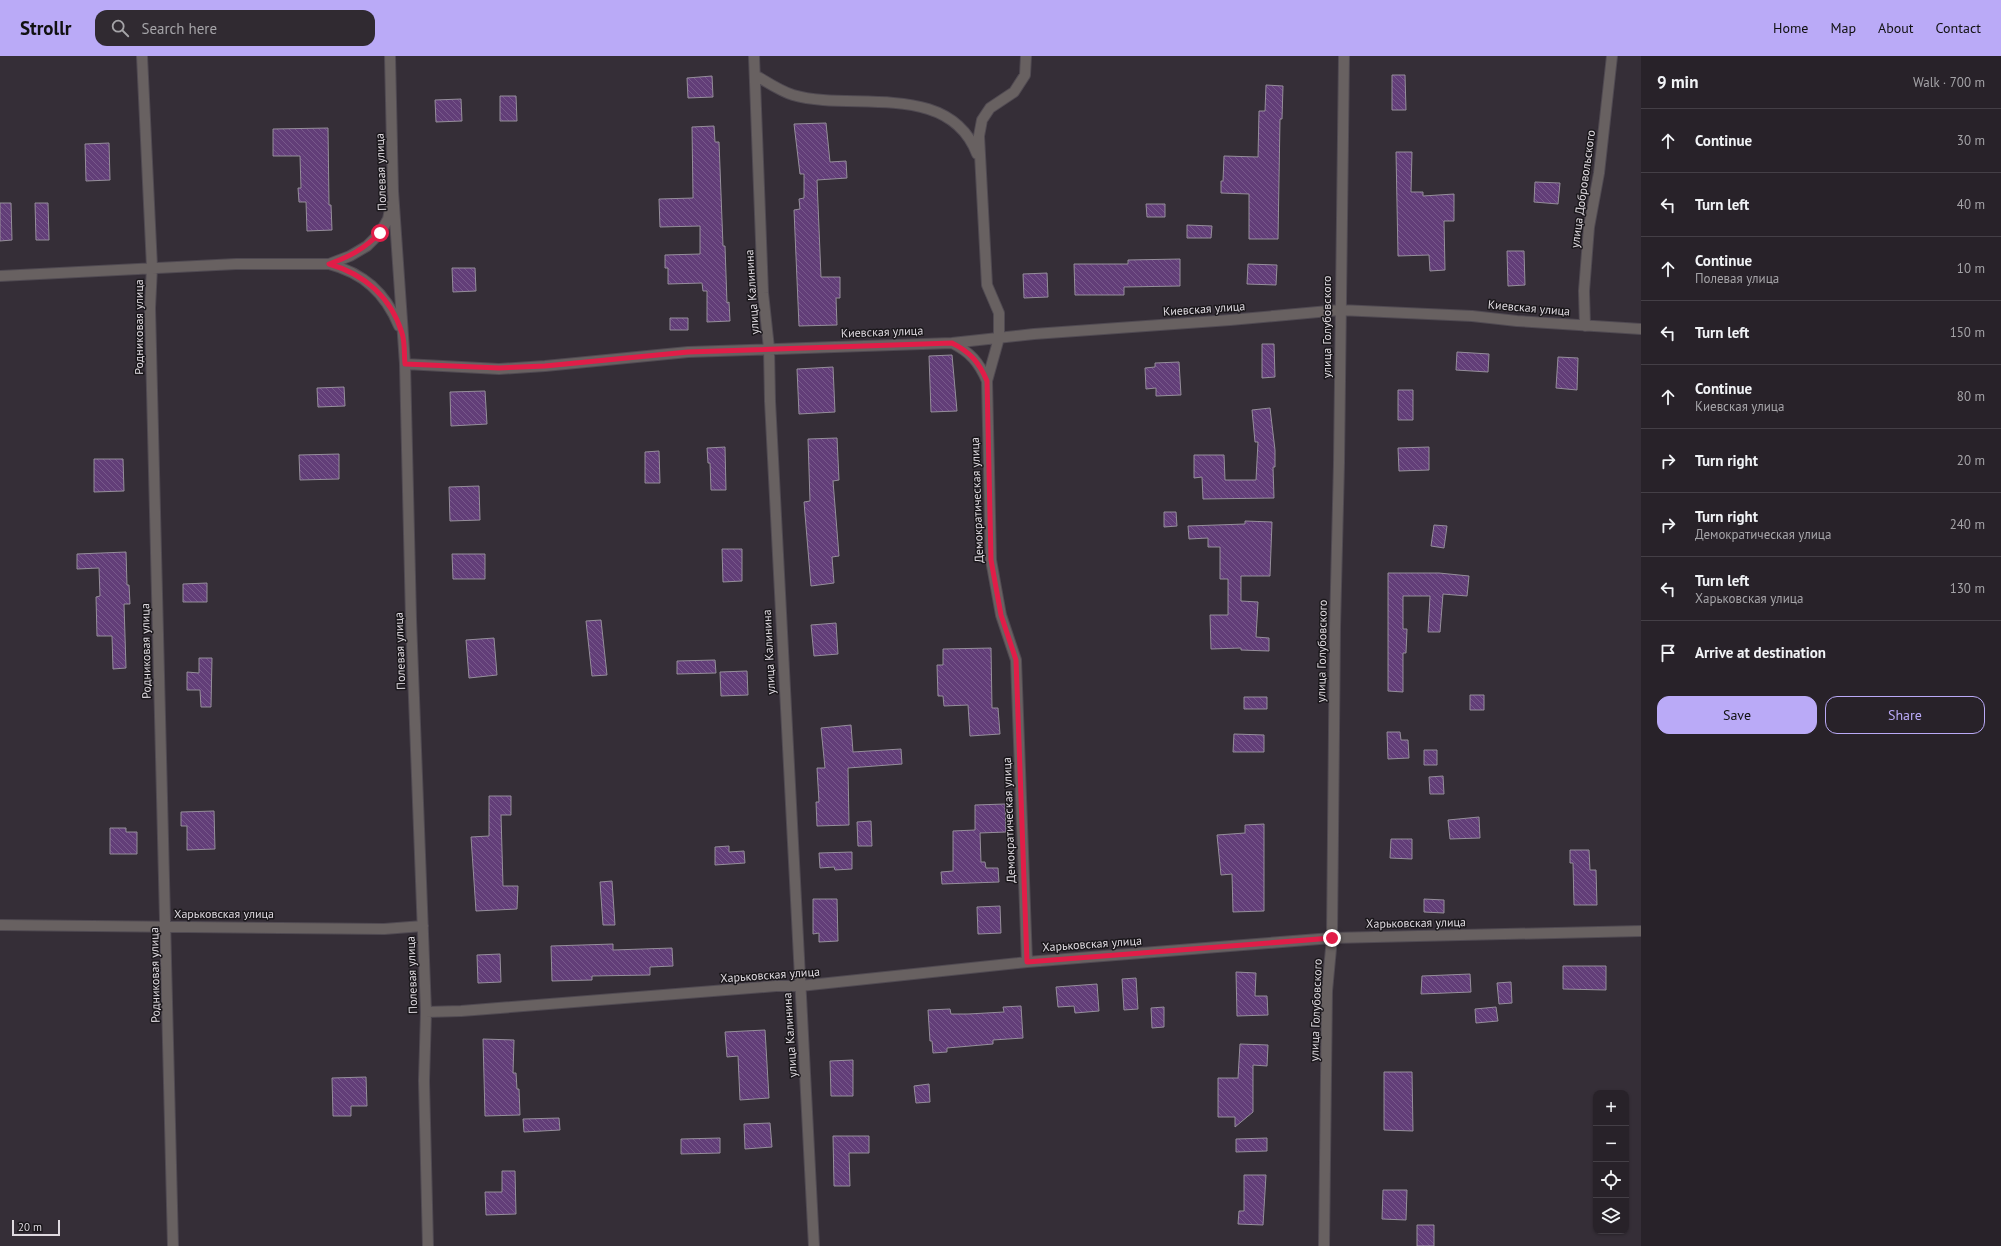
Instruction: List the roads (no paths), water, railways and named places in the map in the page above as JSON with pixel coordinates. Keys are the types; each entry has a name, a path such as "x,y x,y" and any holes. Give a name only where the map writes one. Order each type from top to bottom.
{"street":[{"name":"Родниковая улица","path":"142,56 152,267 150,308 174,1246"},
{"name":"Полевая улица","path":"390,56 394,191 405,364 411,619 426,1012 424,1081 428,1246"},
{"name":"улица Калинина","path":"754,56 763,293 769,348 770,401 814,1246"},
{"name":"Демократическая улица","path":"1026,56 1025,75 1014,92 990,108 982,120 979,136 987,285 998,313 999,338 987,381 991,560 1001,615 1016,660 1027,962"},
{"name":"улица Голубовского","path":"1324,1246 1328,991 1332,938 1344,56"},
{"name":"улица Добровольского","path":"1585,326 1584,291 1589,235 1600,173 1612,56"},
{"path":"755,75 792,95 814,99 889,102 918,107 946,115 967,136 980,159"},
{"path":"329,264 350,256 367,246 380,233 388,219 394,191"},
{"path":"0,276 152,267 236,264 329,264 348,269 378,290 392,309 403,334"},
{"name":"Киевская улица","path":"405,364 499,368 545,366 688,352 769,348 952,343 1340,310 1472,316 1585,326 1641,329"},
{"path":"952,343 965,350 976,359 987,381"},
{"name":"Харьковская улица","path":"0,926 384,929 423,926"},
{"name":"Харьковская улица","path":"426,1012 461,1011 776,986 800,986 1027,962 1332,938 1641,931"}]}
